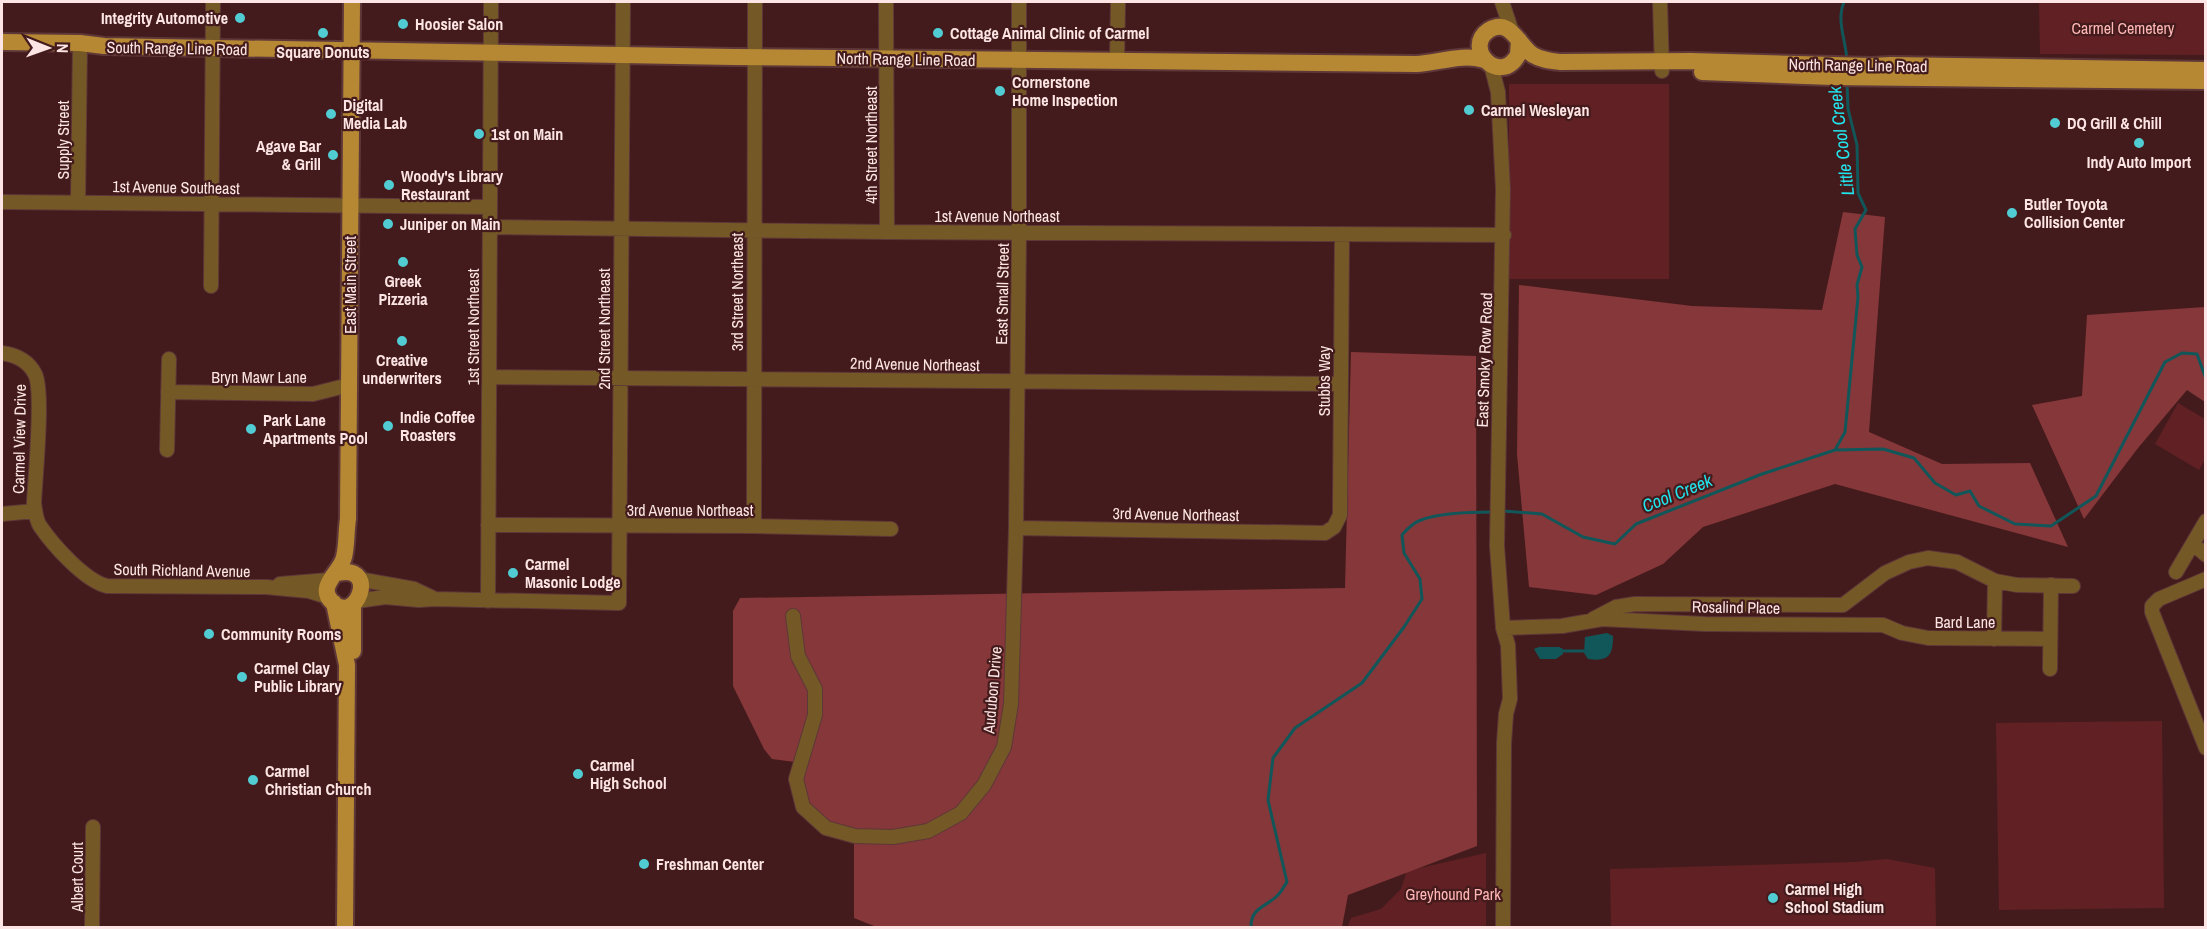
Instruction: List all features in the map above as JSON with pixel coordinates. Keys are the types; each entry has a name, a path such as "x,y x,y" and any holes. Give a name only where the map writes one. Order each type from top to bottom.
{"main road":[{"name":"East Main Street","path":"345,927 347,665 332,588 344,557 348,519 352,2"},
{"path":"1503,27 1515,36 1519,50 1499,63 1480,51 1485,36 1503,27"},
{"name":"North Range Line Road","path":"1459,57 1485,36"},
{"name":"North Range Line Road","path":"1515,36 1534,55 1551,61 2205,81"},
{"name":"South Range Line Road","path":"2,42 352,51"},
{"name":"North Range Line Road","path":"352,51 1416,64 1459,57 1499,63 1528,63 1560,70 1662,66"},
{"name":"North Range Line Road","path":"1871,72 1891,65 2205,70"},
{"name":"East Main Street","path":"348,519 352,533 357,577"},
{"path":"352,927 354,667 352,624 355,602 362,590 357,577 343,572 332,588 339,606 355,602"}],"street":[{"path":"211,286 213,2"},
{"name":"1st Street Northeast","path":"488,602 491,2"},
{"name":"2nd Street Northeast","path":"488,602 619,603 623,2"},
{"name":"3rd Street Northeast","path":"754,526 755,2"},
{"name":"4th Street Northeast","path":"886,2 887,232"},
{"name":"East Small Street","path":"1016,528 1019,2"},
{"path":"1117,61 1118,2"},
{"path":"1660,2 1662,66"},
{"path":"1485,36 1502,3"},
{"path":"1502,3 1515,36"},
{"name":"Supply Street","path":"78,202 80,43"},
{"name":"East Smoky Row Road","path":"1499,63 1498,92 1504,235 1496,487 1497,546 1510,685 1510,699 1506,714 1503,927"},
{"name":"1st Avenue Southeast","path":"2,202 351,205"},
{"path":"351,205 490,207"},
{"name":"1st Avenue Northeast","path":"490,227 887,232 1504,235"},
{"name":"Stubbs Way","path":"1334,527 1340,515 1342,234"},
{"name":"Carmel View Drive","path":"2,353 22,359 35,373 38,380 35,511 40,525 71,560"},
{"path":"167,450 169,359"},
{"name":"2nd Avenue Northeast","path":"490,377 1340,384"},
{"name":"Bryn Mawr Lane","path":"168,392 313,394 349,385"},
{"name":"Carmel View Drive","path":"2,514 35,511"},
{"path":"2176,572 2205,521"},
{"name":"3rd Avenue Northeast","path":"489,525 891,529"},
{"name":"3rd Avenue Northeast","path":"1016,528 1324,533 1334,527"},
{"name":"Audubon Drive","path":"793,616 798,656 815,689 815,715 796,779 803,807 826,828 855,836 893,837 928,831 961,813 984,785 1004,747 1011,704 1016,528"},
{"path":"2193,544 2205,555"},
{"name":"Rosalind Place","path":"1590,621 1616,608 1635,604 1843,604 1885,573 1909,562 1928,558 1958,562 1995,580"},
{"name":"South Richland Avenue","path":"71,560 89,578 107,586 266,587 290,582 332,588"},
{"path":"357,577 414,589 435,599"},
{"path":"2205,579 2159,599 2152,606 2152,612 2205,748"},
{"path":"1994,639 1995,580 2017,585 2073,586"},
{"path":"2050,669 2051,585"},
{"path":"355,602 385,597 488,602"},
{"name":"Rosalind Place","path":"1503,628 1530,628 1602,619 1705,624 1883,625"},
{"name":"Bard Lane","path":"1883,625 1902,633 1928,639 2050,639"},
{"name":"Albert Court","path":"92,927 93,827"}],"green space":[{"name":"Carmel Cemetery","path":"2039,2 2205,2 2205,55 2040,54"},
{"path":"1509,84 1669,84 1669,279 1509,279"},
{"path":"2178,403 2205,419 2205,459 2199,470 2155,444"},
{"path":"2162,721 2164,908 1999,910 1996,723"},
{"name":"Greyhound Park","path":"1486,853 1486,927 1347,928 1351,918 1381,909 1401,889 1407,871"},
{"name":"Carmel High School Stadium","path":"1887,859 1935,868 1936,927 1611,927 1610,869 1855,862"}],"shaded area":[{"path":"1843,212 1885,217 1869,432 1942,464 2030,463 2068,547 1835,484 1703,527 1663,564 1596,595 1529,587 1517,454 1519,285 1692,306 1822,310"},
{"path":"2205,307 2205,402 2187,390 2138,448 2084,519 2032,405 2082,396 2087,315"},
{"path":"1351,352 1476,356 1477,846 1348,895 1342,927 879,928 854,918 854,840 822,831 804,816 797,798 795,762 772,759 764,749 733,686 733,611 740,598 1345,588"}],"water":[{"path":"1607,633 1613,636 1611,652 1605,658 1588,659 1584,653 1585,637"},
{"path":"1559,647 1563,649 1563,654 1556,659 1540,659 1534,649"}],"waterway":[{"name":"Little Cool Creek","path":"1844,2 1841,23 1847,61"},
{"name":"Little Cool Creek","path":"1835,450 1845,432 1858,297 1857,285 1862,267 1857,255 1855,229 1866,210 1858,193 1857,145 1848,109 1847,82"},
{"name":"Cool Creek","path":"1503,511 1542,514 1583,537 1615,544 1636,524 1762,474 1835,450 1883,449 1914,458 1935,483 1956,495 1970,491 1979,506 2015,524 2051,526 2096,496 2165,362 2182,353 2197,354 2206,379"},
{"name":"Cool Creek","path":"1251,928 1251,921 1256,911 1274,899 1287,882 1268,800 1273,758 1295,728 1362,683 1422,599 1420,579 1404,553 1402,535 1415,523 1428,518 1457,513 1493,512"},
{"path":"1563,651 1584,651"}],"place":[{"name":"Integrity Automotive","path":"240,18"},
{"name":"Hoosier Salon","path":"403,24"},
{"name":"Square Donuts","path":"323,33"},
{"name":"Cottage Animal Clinic of Carmel","path":"938,33"},
{"name":"Cornerstone Home Inspection","path":"1000,91"},
{"name":"Carmel Wesleyan","path":"1469,110"},
{"name":"Digital Media Lab","path":"331,114"},
{"name":"DQ Grill & Chill","path":"2055,123"},
{"name":"1st on Main","path":"479,134"},
{"name":"Indy Auto Import","path":"2139,143"},
{"name":"Agave Bar & Grill","path":"333,155"},
{"name":"Woody's Library Restaurant","path":"389,185"},
{"name":"Butler Toyota Collision Center","path":"2012,213"},
{"name":"Juniper on Main","path":"388,224"},
{"name":"Greek Pizzeria","path":"403,262"},
{"name":"Creative underwriters","path":"402,341"},
{"name":"Indie Coffee Roasters","path":"388,426"},
{"name":"Park Lane Apartments Pool","path":"251,429"},
{"name":"Carmel Masonic Lodge","path":"513,573"},
{"name":"Community Rooms","path":"209,634"},
{"name":"Carmel Clay Public Library","path":"242,677"},
{"name":"Carmel High School","path":"578,774"},
{"name":"Carmel Christian Church","path":"253,780"},
{"name":"Freshman Center","path":"644,864"},
{"name":"Carmel High School Stadium","path":"1773,898"}]}
